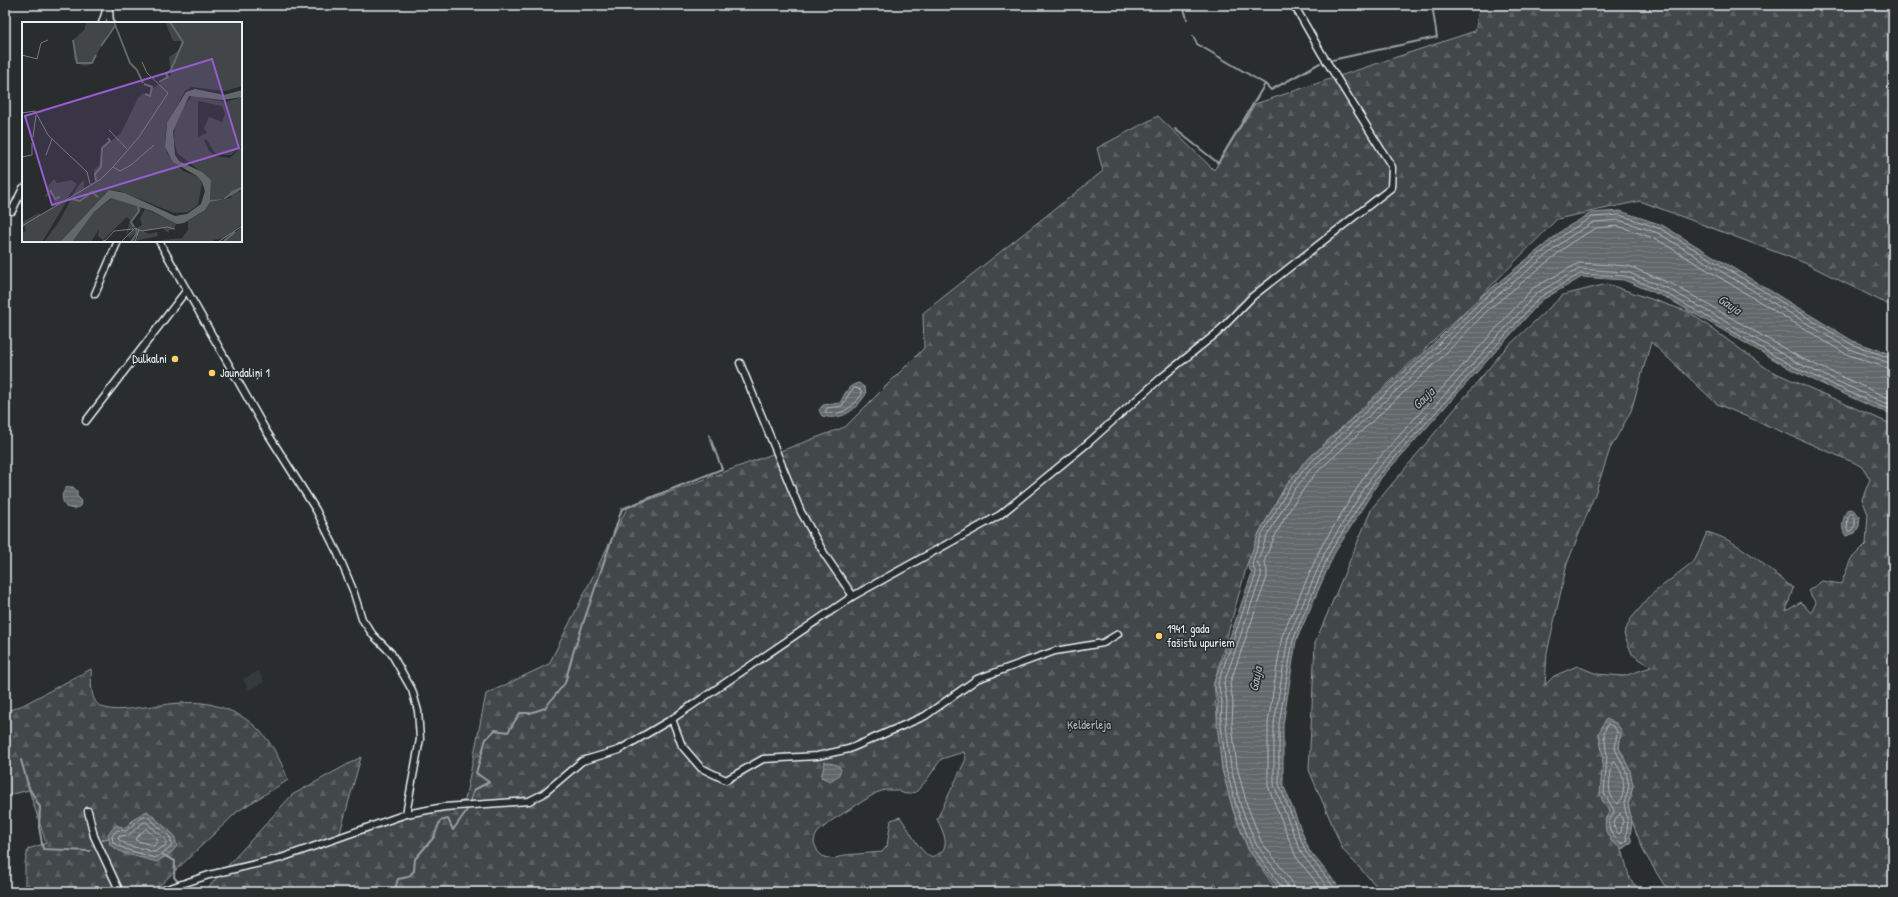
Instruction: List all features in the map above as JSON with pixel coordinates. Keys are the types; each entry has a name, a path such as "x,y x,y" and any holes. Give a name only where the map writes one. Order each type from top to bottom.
{"street":[{"path":"102,22 108,5"},
{"path":"108,5 110,22"},
{"path":"158,892 209,875 281,858 406,814 444,807 530,802 543,794 582,761 619,750 672,719 853,596 1000,515 1088,443 1162,377 1217,333 1253,296 1391,188 1392,167 1334,74 1294,5"},
{"path":"12,211 22,190"},
{"path":"95,294 118,242"},
{"path":"160,242 265,429 316,510 338,554 353,590 362,619 373,635 391,653 412,690 418,711 420,739 406,814"},
{"path":"86,421 186,291"},
{"path":"740,363 801,512 825,555 853,596"},
{"path":"672,719 682,746 701,768 726,780 763,760 817,756 849,749 925,716 977,679 1055,651 1103,643 1118,634"},
{"path":"88,811 94,836 120,892"}],"shaded area":[{"path":"259,671 264,682 249,690 243,679"}],"green space":[{"name":"Ķelderleja","path":"1480,5 1893,5 1893,307 1805,263 1640,201 1557,219 1478,299 1304,463 1285,487 1259,533 1247,565 1214,683 1222,769 1233,810 1248,849 1278,892 204,892 292,795 361,757 338,840 465,800 486,694 549,664 627,508 845,427 924,348 923,313 1103,171 1097,148 1158,116 1214,170 1255,104 1475,31","holes":["964,752 966,759 937,819 943,831 945,842 942,851 937,855 930,857 921,849 900,817 891,820 887,846 882,852 845,855 833,859 824,857 818,852 814,843 815,837 818,832 831,821 876,793 885,790 896,790 905,794 916,792 926,781 941,759"]},
{"path":"1607,284 1689,312 1769,370 1893,425 1893,892 1677,892 1664,885 1644,852 1632,822 1628,804 1632,796 1623,756 1619,748 1621,730 1599,733 1603,757 1603,802 1611,810 1605,819 1611,841 1622,849 1630,880 1643,892 1382,892 1343,850 1309,770 1315,643 1372,508 1504,350 1563,295","holes":["1651,342 1717,404 1862,466 1870,479 1862,499 1868,514 1866,544 1851,559 1841,584 1822,581 1808,591 1816,603 1811,613 1801,602 1786,611 1793,588 1742,548 1719,536 1707,532 1695,560 1651,595 1630,620 1624,634 1632,654 1651,667 1624,676 1597,674 1577,666 1554,676 1545,685 1547,653 1567,564 1595,494 1610,449 1631,411"]},
{"path":"91,669 94,699 96,703 105,708 122,710 194,702 224,708 238,714 259,730 268,741 276,752 288,780 238,811 154,891 25,892 25,863 28,849 46,843 29,790 5,796 5,712 23,705"}],"water":[{"name":"Gauja","path":"1620,211 1662,225 1853,341 1893,355 1893,414 1879,410 1794,371 1667,298 1624,280 1582,277 1542,300 1381,478 1334,554 1296,641 1283,725 1283,784 1309,850 1343,892 1281,892 1248,849 1233,810 1222,769 1217,724 1218,702 1214,683 1252,573 1247,565 1259,533 1285,487 1304,463 1431,346 1478,299 1564,229 1591,213"},
{"path":"859,383 865,388 866,394 853,410 842,416 822,416 819,410 823,405 840,403 849,388"},
{"path":"67,487 73,487 77,491 77,496 81,500 80,506 74,509 66,507 63,501 62,496"},
{"path":"1852,509 1860,516 1859,526 1855,533 1846,536 1843,530 1843,520 1847,510"},
{"path":"1606,719 1616,723 1621,730 1619,748 1630,770 1633,786 1628,804 1632,822 1630,836 1632,842 1622,849 1612,841 1605,828 1610,810 1603,802 1600,794 1603,757 1599,733"},
{"path":"825,762 838,765 841,770 838,776 830,781 821,777"},
{"path":"147,811 174,835 177,846 172,852 157,862 123,853 110,845 108,834 116,825 125,828 136,817"}],"waterway":[{"path":"1183,5 1187,19"},
{"path":"1332,60 1437,37 1432,5"},
{"path":"1175,129 1218,163 1265,84 1197,44 1193,36"},
{"path":"1265,84 1271,90 1320,63"},
{"path":"470,802 474,790 489,782 476,773 486,739 495,730 508,732 520,713 530,713 545,708 565,683 573,653 622,509 722,469 709,435"},
{"path":"21,760 29,788 40,807 39,827 43,849 90,851"},
{"path":"398,892 395,889 398,879 408,877 414,871 415,859 434,837 440,821 448,819 453,830 467,810"},
{"path":"103,840 109,838"},
{"path":"163,855 175,861 174,877 179,883"}],"place":[{"name":"Dulkalni","path":"175,359"},
{"name":"Jaundaliņi 1","path":"212,373"},
{"name":"1941. gada fašistu upuriem","path":"1159,636"}]}
